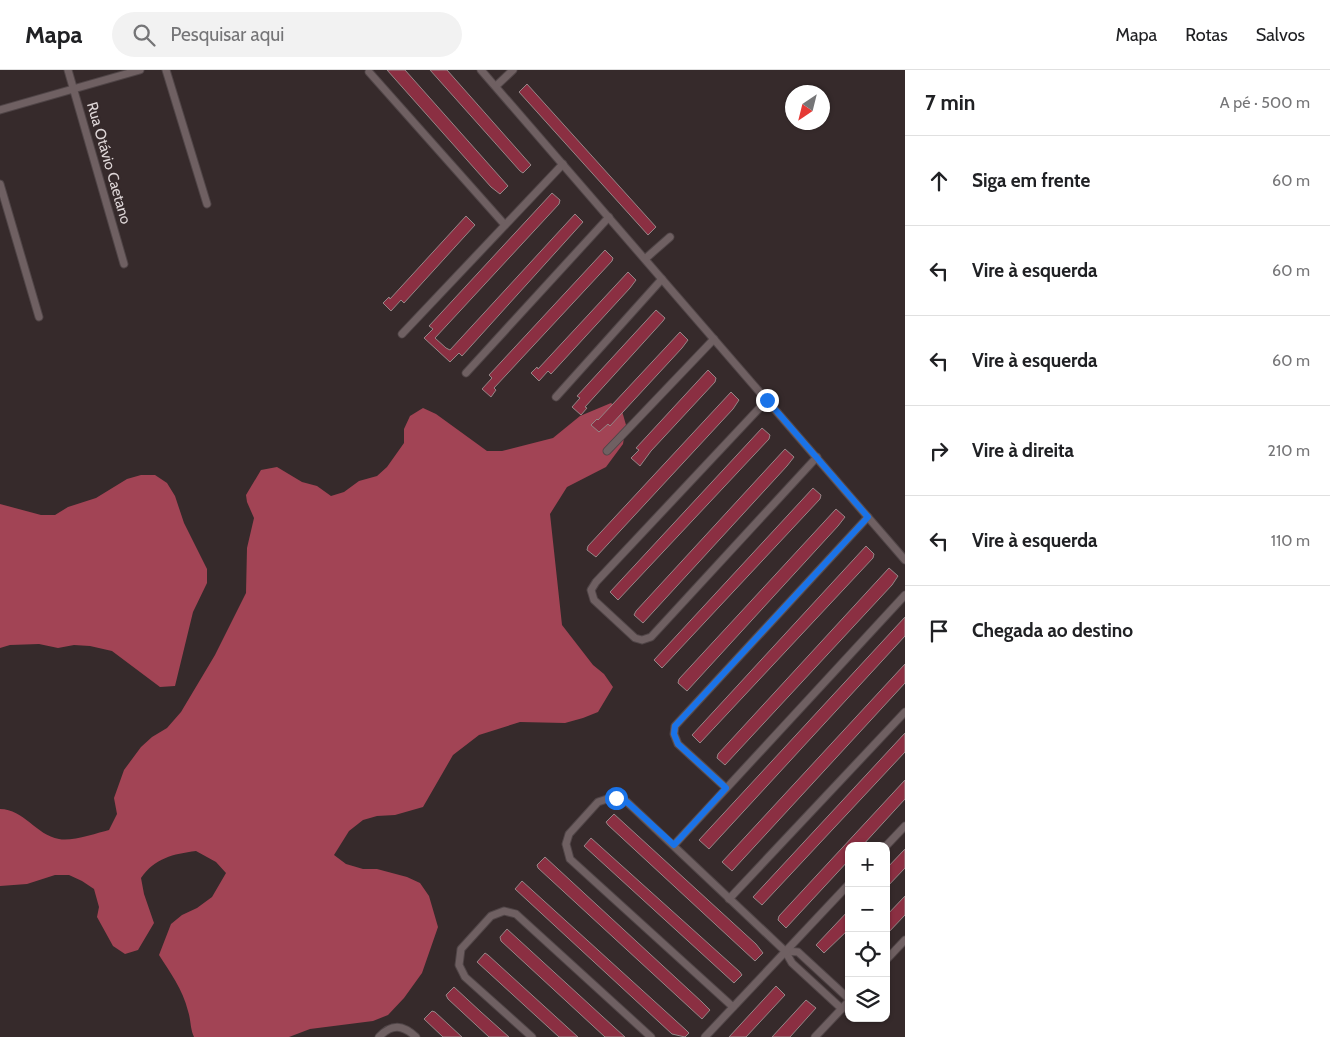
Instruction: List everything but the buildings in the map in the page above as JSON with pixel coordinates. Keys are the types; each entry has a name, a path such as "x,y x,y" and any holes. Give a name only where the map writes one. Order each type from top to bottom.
{"street":[{"name":"Rua Otávio Caetano","path":"68,70 124,264"},
{"path":"0,110 140,70"},
{"path":"166,70 207,204"},
{"path":"482,70 868,517 902,551 905,560"},
{"path":"496,86 513,70"},
{"path":"369,72 505,225"},
{"path":"402,334 563,164"},
{"path":"0,184 39,317"},
{"path":"466,373 609,217"},
{"path":"646,260 670,237"},
{"path":"556,397 662,279"},
{"path":"607,451 714,339"},
{"path":"767,400 596,582 591,590 594,600 635,638 642,640 651,637 817,457"},
{"path":"726,788 678,744 674,734 675,726 868,517"},
{"path":"674,845 905,595"},
{"path":"729,899 905,712"},
{"path":"733,1007 574,862 568,854 566,844 569,834 598,802 616,798 627,802 785,951 792,963 842,1008"},
{"path":"890,842 905,826"},
{"path":"705,1037 846,887"},
{"path":"532,1037 465,977 460,965 461,949 491,916 500,912 516,914 651,1037"},
{"path":"890,956 905,940"},
{"path":"785,951 798,952 845,996"},
{"path":"815,1037 845,1005"},
{"path":"379,1037 387,1029 400,1027 408,1029 416,1037"}],"shaded area":[{"path":"611,403 622,411 626,425 623,444 606,467 567,487 550,514 562,625 613,687 598,712 565,723 520,722 479,735 453,755 423,807 395,815 377,816 363,820 349,831 334,855 346,864 363,869 377,869 407,877 420,883 429,896 438,927 422,973 404,998 388,1015 373,1021 310,1029 289,1037 194,1037 186,1003 176,982 159,955 171,924 212,897 226,873 216,862 196,851 158,861 141,878 144,894 154,923 138,950 125,954 113,946 97,917 99,907 94,889 82,881 69,875 55,875 27,884 0,886 0,809 16,813 43,833 64,840 109,830 117,814 114,798 124,770 141,747 152,737 167,728 181,712 215,655 246,593 247,548 254,518 246,495 261,470 277,467 302,482 317,486 331,496 344,492 359,481 377,476 387,467 404,443 404,429 410,416 423,408 436,414 487,451 502,451 553,438 580,416"},
{"path":"141,475 155,475 167,483 175,496 184,523 207,569 207,583 193,612 175,686 160,687 112,651 90,646 74,645 58,648 39,644 10,645 0,648 0,504 41,515 55,515 68,507 96,498 127,479"}],"route":[{"path":"616,798 627,802 674,845 726,788 678,744 674,734 675,726 868,517 767,400"}]}
